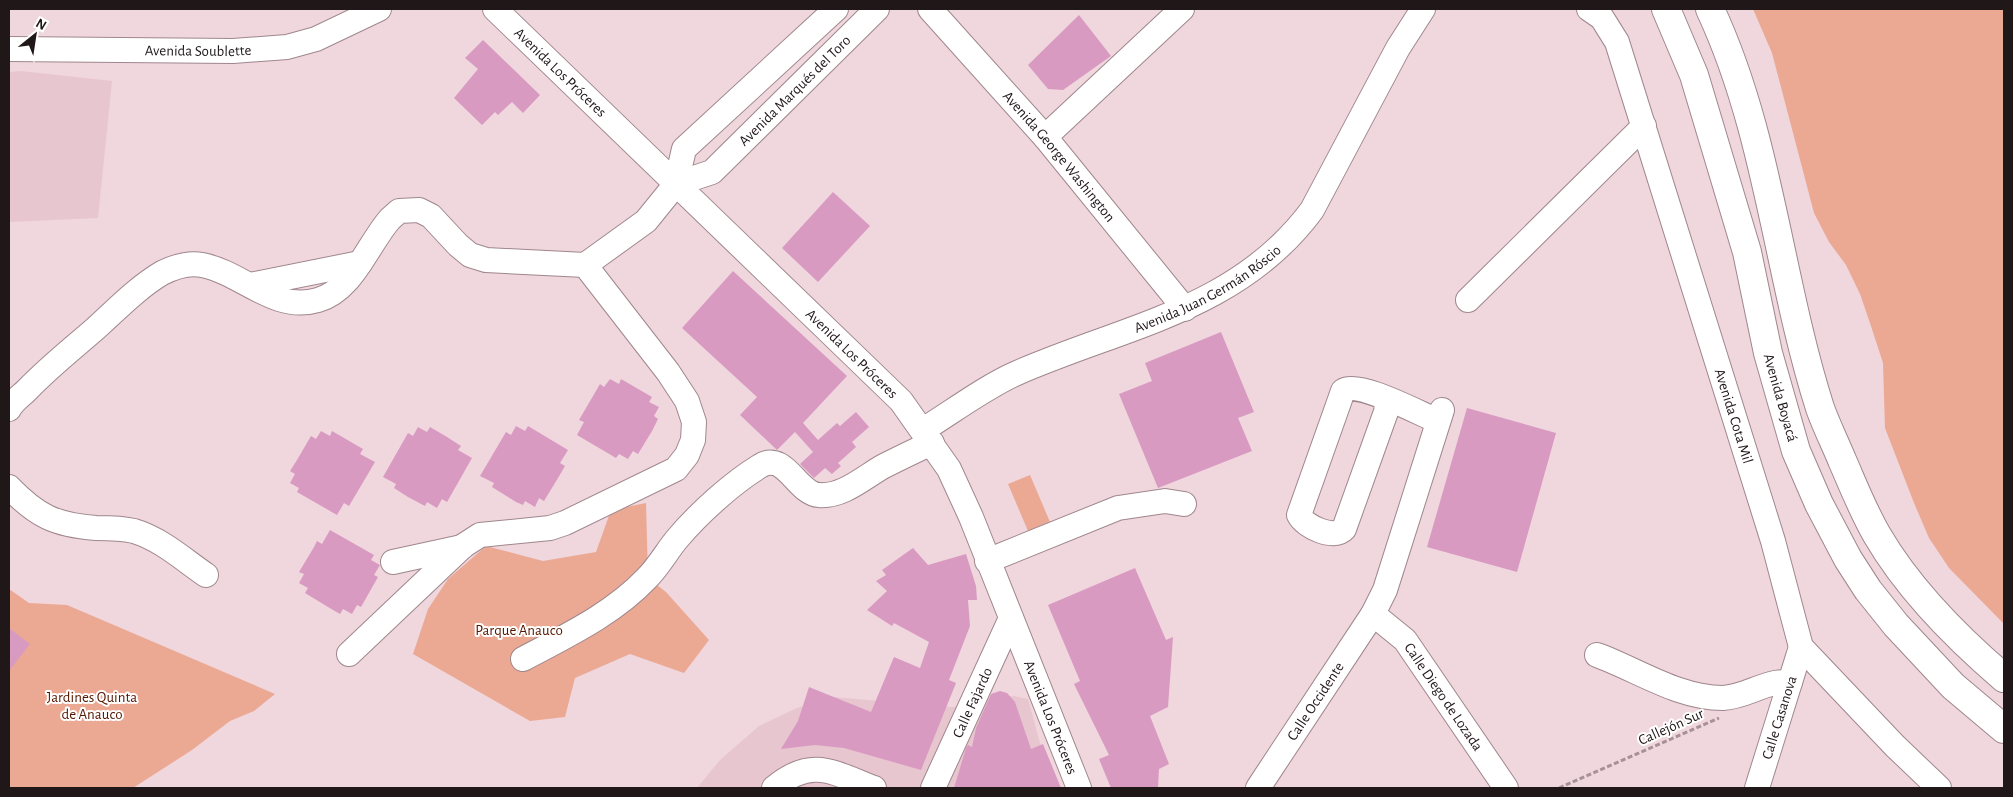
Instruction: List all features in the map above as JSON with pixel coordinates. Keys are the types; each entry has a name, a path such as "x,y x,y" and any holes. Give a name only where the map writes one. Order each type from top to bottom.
{"highway":[{"name":"Avenida Boyacá","path":"1666,9 1694,74 1747,252 1768,353 1796,451 1819,504 1848,559 1868,590 1896,625 1953,686 2004,729"},
{"path":"1710,9 1724,39 1744,96 1777,227 1810,372 1821,410 1862,507 1878,537 1912,584 1945,624 2004,678"}],"street":[{"name":"Avenida Soublette","path":"9,49 233,51 287,47 316,39 379,9"},
{"name":"Avenida Los Próceres","path":"496,9 901,401 928,436 949,469 971,517 1079,788"},
{"name":"Avenida Marqués del Toro","path":"684,149 836,9"},
{"name":"Avenida Marqués del Toro","path":"676,184 712,172 877,9"},
{"name":"Avenida George Washington","path":"930,9 1045,137 1185,309"},
{"path":"1045,137 1182,9"},
{"name":"Avenida Juan Germán Róscio","path":"1398,48 1408,9"},
{"name":"Avenida Juan Germán Róscio","path":"523,658 579,630 631,593 648,578 678,538 714,502 761,465 774,464 786,468 802,488 817,495 830,495 847,489 928,436 1016,373 1185,309 1240,278 1279,249 1295,233 1312,210 1398,48 1423,9"},
{"name":"Avenida Cota Mil","path":"1589,9 1602,18 1618,42 1773,541 1801,647 1895,746 1939,788"},
{"path":"1468,300 1644,126"},
{"path":"9,407 42,374 140,289 162,273 182,265 200,264 219,269 250,285 360,263 380,230 399,212 409,209 420,210 431,216 458,246 470,255 486,260 585,265 646,221 676,184 684,149 668,151 639,149"},
{"path":"708,215 708,195 712,172"},
{"path":"349,654 463,546 480,535 550,528 565,523 676,469 687,455 693,440 694,422 687,401 668,372 585,265"},
{"path":"1346,389 1359,389 1379,394 1385,399 1387,409 1344,529 1340,533 1334,534 1307,524 1299,515 1342,391 1346,389"},
{"name":"Calle Occidente","path":"1258,788 1372,614 1390,580 1440,416 1385,399"},
{"path":"9,487 27,506 49,520 70,526 134,531 154,539 206,575"},
{"path":"988,561 1118,508 1165,502 1184,504"},
{"path":"394,562 463,546"},
{"name":"Calle Diego de Lozada","path":"1372,614 1405,640 1506,788"},
{"name":"Calle Fajardo","path":"933,788 1011,618"},
{"name":"Calle Casanova","path":"1757,788 1801,647"},
{"path":"1597,655 1673,688 1701,696 1724,698 1751,693 1771,684 1790,682"},
{"path":"774,788 798,772 813,768 828,770 874,788"},
{"path":"1513,788 1527,788"}],"path":[{"name":"Callejón Sur","path":"1560,788 1728,713"}],"shaded area":[{"path":"21,71 112,81 98,218 9,222 9,72"},
{"path":"1014,696 1028,699 1045,761 1057,788 697,788 720,760 759,726 797,708 833,697 951,707 976,706 990,698"}],"green space":[{"path":"1753,9 2004,9 2004,624 1949,568 1929,538 1914,503 1885,428 1883,363 1870,323 1860,294 1846,265 1829,242 1814,213 1772,53"},
{"path":"1030,475 1050,522 1028,531 1008,484"},
{"name":"Parque Anauco","path":"646,503 648,578 666,592 709,640 684,673 630,654 575,678 565,717 530,721 413,654 428,609 448,579 486,546 543,561 596,552 611,510"},
{"name":"Jardines Quinta de Anauco","path":"9,589 29,603 67,605 275,694 254,711 230,721 192,750 133,788 9,788"}],"building":[{"path":"1079,15 1111,56 1063,90 1048,89 1028,65"},
{"path":"483,40 540,95 523,113 512,102 498,115 495,112 482,125 454,98 478,69 465,58"},
{"path":"833,192 870,226 818,282 782,248"},
{"path":"733,271 847,376 803,423 818,440 837,423 840,426 856,412 869,427 852,442 856,447 838,463 841,466 832,474 825,468 814,478 800,464 813,452 795,432 777,450 740,415 757,397 682,328"},
{"path":"1221,332 1254,412 1238,418 1252,451 1158,488 1119,394 1152,381 1145,363"},
{"path":"610,379 619,384 621,379 652,397 649,402 659,407 654,416 658,419 652,431 638,454 633,451 628,459 619,454 616,458 577,435 584,422 579,420 600,384 604,387"},
{"path":"1467,408 1556,433 1517,572 1427,547"},
{"path":"516,426 525,431 528,426 568,450 560,463 565,466 544,501 539,498 535,507 525,501 523,505 516,502 492,487 494,483 480,476 506,432 511,435"},
{"path":"418,427 427,432 430,427 461,446 458,450 472,458 447,502 442,499 437,508 427,502 425,506 408,497 394,488 396,484 383,477 408,433 413,436"},
{"path":"321,431 330,436 332,431 363,449 360,454 375,462 349,506 344,503 337,515 297,492 299,488 290,483 295,474 290,471 311,436 316,439"},
{"path":"330,530 374,555 371,560 380,565 374,575 378,577 361,607 357,605 352,614 343,609 340,614 328,607 305,593 308,588 299,583 304,574 299,572 317,541 322,544"},
{"path":"913,548 928,565 966,554 976,586 977,600 968,600 970,626 949,680 956,683 921,770 844,748 815,745 781,749 798,721 809,687 871,712 894,657 920,668 929,642 894,623 892,626 867,610 887,591 876,581 886,575 882,570"},
{"path":"1135,568 1166,640 1173,637 1168,707 1150,716 1169,764 1159,769 1158,788 1111,788 1099,759 1109,755 1074,684 1080,681 1048,605"},
{"path":"9,628 30,644 9,671"},
{"path":"1000,691 1007,693 1015,702 1031,749 1043,744 1061,788 954,788 966,748 968,745 972,747 976,728 991,694"}]}
